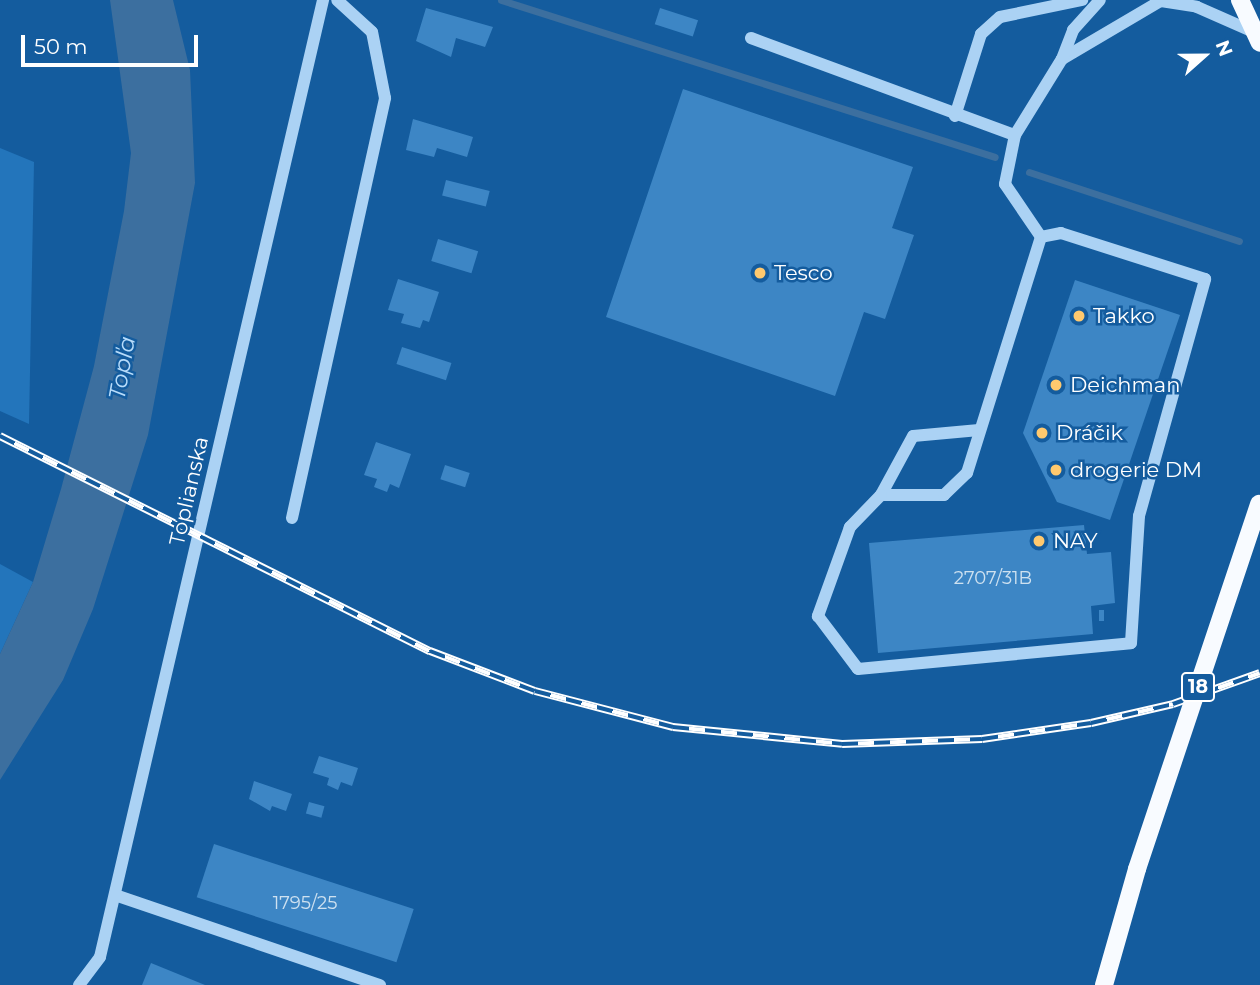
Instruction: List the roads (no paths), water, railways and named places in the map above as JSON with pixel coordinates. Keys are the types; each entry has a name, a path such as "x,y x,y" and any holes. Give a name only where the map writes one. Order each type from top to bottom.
{"main road":[{"path":"1240,0 1258,38"},
{"name":"18","path":"1104,985 1137,869 1259,502"}],"street":[{"name":"Toplianska","path":"79,985 100,957 323,0"},
{"path":"292,518 385,98 372,32 337,0"},
{"path":"955,116 981,34 1000,17 1082,0"},
{"path":"1041,237 1005,184 1015,135 1062,59 1073,30 1100,0"},
{"path":"1062,59 1161,1 1197,7 1258,38"},
{"path":"751,38 955,116 1015,135"},
{"path":"979,430 913,436 881,495 850,527 818,616 858,669 1131,643 1139,516 1205,279 1060,233 1041,237"},
{"path":"881,495 944,495 967,473 1041,237"},
{"path":"115,895 380,985"}],"water":[{"name":"Topľa","path":"110,0 173,0 190,70 195,183 148,435 93,609 63,680 0,780 0,654 33,582 61,489 94,366 124,211 131,153"}],"waterway":[{"path":"501,0 995,157"},
{"path":"1029,172 1239,241"}],"railway":[{"path":"0,436 430,651 535,691 673,727 842,744 982,739 1091,723 1173,704 1260,673"}],"place":[{"name":"Tesco","path":"760,273"},
{"name":"Takko","path":"1079,316"},
{"name":"Deichman","path":"1056,385"},
{"name":"Dráčik","path":"1042,433"},
{"name":"drogerie DM","path":"1056,470"},
{"name":"NAY","path":"1039,541"}]}
